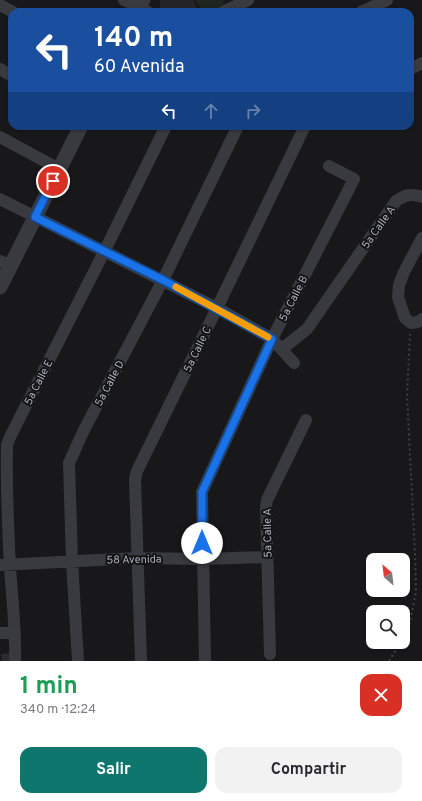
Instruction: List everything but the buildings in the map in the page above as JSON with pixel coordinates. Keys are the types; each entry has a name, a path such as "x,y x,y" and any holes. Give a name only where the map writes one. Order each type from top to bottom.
{"street":[{"path":"124,0 142,8"},
{"path":"231,8 248,0"},
{"path":"370,8 387,0"},
{"path":"0,288 5,264 35,217 79,130"},
{"name":"5a Calle E","path":"15,661 15,633 5,565 4,500 7,451 10,437 164,130"},
{"name":"5a Calle D","path":"78,661 72,561 69,463 84,430 163,280 236,130"},
{"name":"5a Calle C","path":"141,661 135,479 137,471 303,130"},
{"path":"0,137 60,169"},
{"name":"5a Calle B","path":"205,661 202,492 272,339 354,179 329,166"},
{"name":"5a Calle A","path":"282,349 307,328 396,201 408,195 422,197"},
{"path":"0,199 217,308 272,339 294,363"},
{"path":"416,321 405,318 398,297 399,285 404,272 422,238"},
{"name":"5a Calle A","path":"270,654 267,500 306,420"},
{"name":"58 Avenida","path":"5,565 137,558 202,559 267,557"},
{"path":"0,633 15,633"}],"path":[{"path":"410,623 416,591 407,396 416,321"},
{"path":"389,661 397,649"}],"shaded area":[{"path":"160,0 193,0 197,8 161,8"},
{"path":"196,0 223,0 225,4 217,8 200,8"}],"slow traffic":[{"path":"176,287 268,337"}],"route":[{"path":"53,181 35,217 163,280 272,339 202,492 202,543"}]}
